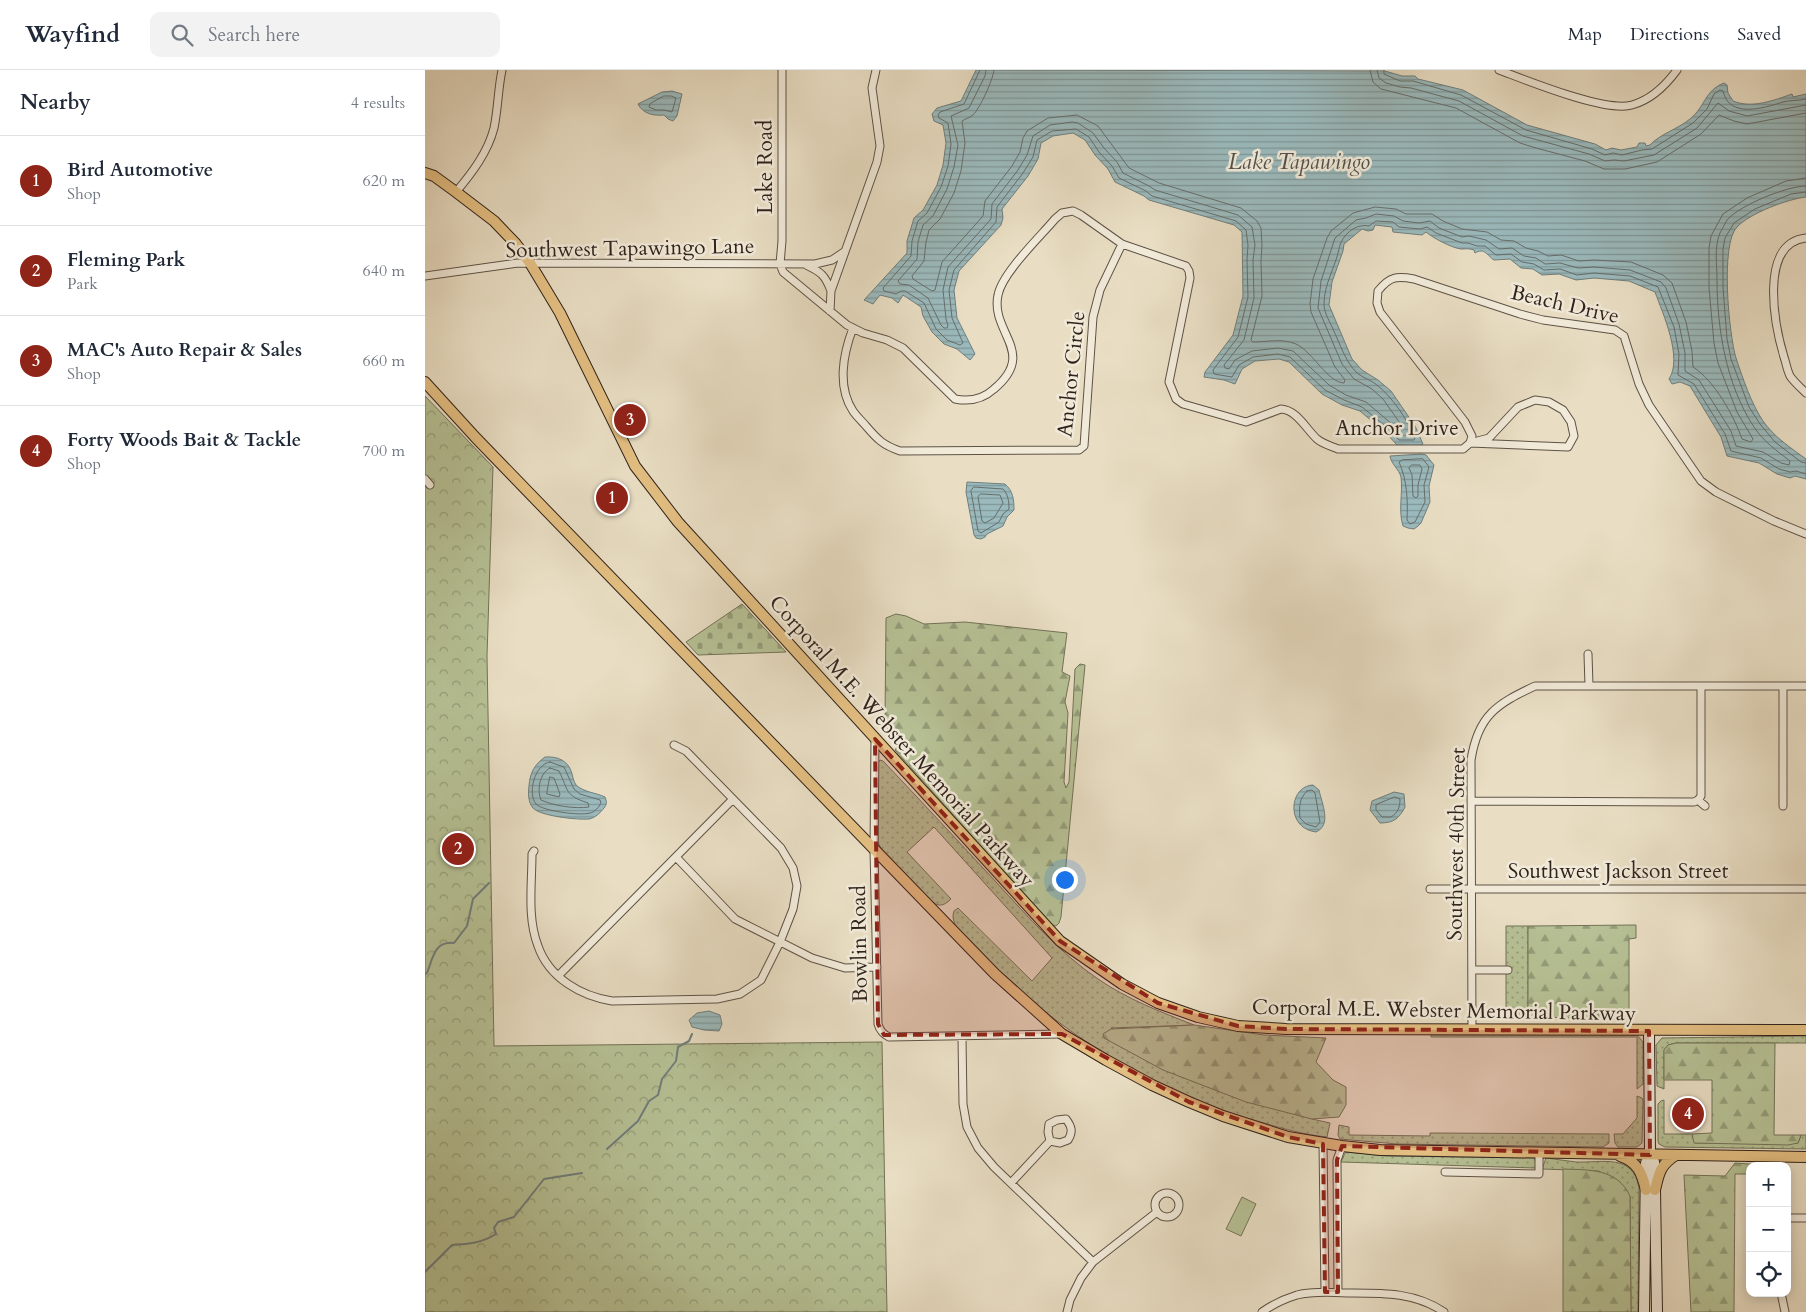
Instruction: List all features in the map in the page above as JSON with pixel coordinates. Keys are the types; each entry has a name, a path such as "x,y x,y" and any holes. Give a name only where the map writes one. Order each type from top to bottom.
{"main road":[{"name":"Corporal M.E. Webster Memorial Parkway","path":"425,173 434,176 494,221 516,244 530,263 560,313 635,466 678,522 1059,942 1122,984 1158,1003 1197,1018 1239,1026 1286,1030 1806,1030"},
{"path":"425,382 995,974 1062,1034 1106,1060 1152,1085 1223,1116 1288,1137 1323,1144 1380,1150 1806,1156"},
{"path":"1649,1031 1650,1154 1646,1163 1650,1190 1657,1312"},
{"path":"1612,1154 1630,1160 1636,1165 1650,1190"},
{"path":"1644,1312 1650,1190 1663,1165 1676,1155"}],"street":[{"path":"456,192 471,174 490,140 494,128 502,70"},
{"name":"Lake Road","path":"780,264 782,241 782,70"},
{"path":"831,311 831,291 877,162 880,146 872,88 875,70"},
{"path":"1499,70 1550,89 1595,102 1622,107 1639,102 1659,90 1677,70"},
{"name":"Anchor Drive","path":"780,264 783,272 853,328 903,348 955,398 977,400 987,396 1002,383 1010,372 1013,363 1013,354 999,313 997,296 1002,284 1055,219 1062,213 1073,211 1122,244 1176,261 1186,266 1189,271 1190,278 1169,382 1176,399 1183,404 1246,422 1281,409 1287,410 1293,413 1318,440 1338,449 1463,449 1470,444"},
{"path":"1806,238 1795,241 1785,248 1780,256 1774,282 1773,302 1777,336 1790,376 1806,392"},
{"name":"Anchor Circle","path":"853,328 847,344 844,361 843,378 846,392 853,410 880,443 900,451 1079,450 1084,446 1093,318 1100,290 1122,244"},
{"path":"806,264 825,262 845,252"},
{"name":"Southwest Tapawingo Lane","path":"425,276 518,263 806,264"},
{"path":"806,264 822,274 827,280 831,291"},
{"name":"Beach Drive","path":"1470,444 1472,436 1465,422 1380,312 1377,303 1378,291 1389,280 1397,277 1414,279 1543,320 1615,330 1624,336 1639,384 1649,405 1701,481 1716,492 1774,522 1806,534"},
{"path":"1535,400 1549,402 1563,410 1571,422 1574,436 1568,447 1470,444 1489,438 1518,407 1535,400"},
{"path":"1588,654 1589,686"},
{"name":"Southwest 40th Street","path":"1472,1030 1471,760 1477,736 1492,711 1507,699 1535,686 1806,686"},
{"path":"1471,801 1694,802 1698,800 1701,796 1701,686"},
{"path":"1783,686 1783,806"},
{"name":"Bowlin Road","path":"875,739 874,850 879,1029 884,1035 889,1037 962,1036"},
{"path":"535,851 532,854 532,917 538,947 552,970 570,986 597,999 612,1001 717,999 740,994 761,980 780,942 793,909 797,886 793,868 781,848 685,751 674,745"},
{"path":"558,976 733,799"},
{"path":"1698,800 1705,806"},
{"path":"676,857 735,919 813,958 845,968 877,967"},
{"name":"Southwest Jackson Street","path":"1430,889 1806,889"},
{"path":"1472,970 1507,970"},
{"path":"1062,1034 962,1036 962,1094 967,1126 983,1156 1093,1262"},
{"path":"1011,1183 1050,1141"},
{"path":"1323,1144 1325,1292"},
{"path":"1337,1292 1337,1160 1342,1146"},
{"path":"1445,1172 1539,1174 1539,1153"},
{"path":"1067,1312 1081,1278 1093,1262 1157,1212"},
{"path":"1791,1218 1806,1218"},
{"path":"1324,1222 1337,1222"},
{"path":"1262,1312 1297,1295 1337,1292 1405,1295 1423,1301 1444,1312"},
{"path":"1782,1297 1785,1312"}],"highlighted area":[{"path":"875,739 1060,941 1158,1003 1238,1026 1286,1029 1649,1031 1650,1155 1342,1146 1337,1160 1338,1292 1325,1292 1323,1144 1288,1137 1189,1102 1062,1034 884,1035 878,1024"}],"green space":[{"path":"425,396 493,467 487,656 494,1046 882,1042 887,1312 425,1312"},
{"path":"742,604 786,652 698,655 686,642"},
{"path":"896,614 924,624 965,622 1067,633 1062,672 1070,676 1065,702 1068,713 1064,782 1066,788 1069,782 1075,669 1080,664 1085,665 1061,917 1056,926 1052,925 895,750 899,744 887,728 885,720 886,618"},
{"path":"880,760 1033,921 1084,969 1121,993 1194,1025 1111,1028 1312,1119 1330,1123 1327,1137 1272,1125 1224,1111 1185,1096 1111,1058 1043,1010 1011,983 962,935 954,923 954,911 958,908 1032,981 1052,958 934,827 907,852 951,899 945,904 938,905 930,900 882,851 878,842 878,763"},
{"path":"1636,925 1636,938 1629,939 1629,1019 1528,1017 1528,926"},
{"path":"1506,926 1528,926 1528,1017 1506,1017"},
{"path":"1194,1025 1264,1035 1326,1038 1316,1062 1333,1080 1346,1087 1346,1105 1339,1117 1312,1119 1246,1102 1163,1070 1104,1038 1103,1034 1111,1029"},
{"path":"1431,1035 1637,1035 1643,1042 1643,1084 1637,1089 1637,1037 1431,1037"},
{"path":"1806,1036 1806,1043 1676,1043 1668,1045 1664,1050 1664,1089 1657,1086 1656,1045 1662,1038"},
{"path":"1676,1043 1775,1043 1774,1135 1801,1135 1798,1143 1788,1145 1694,1143 1692,1134 1712,1133 1712,1080 1664,1080 1664,1050 1668,1045"},
{"path":"1637,1096 1642,1098 1643,1101 1642,1143 1637,1147 1618,1147 1615,1143 1614,1134 1623,1134 1637,1118"},
{"path":"1664,1100 1664,1134 1692,1134 1695,1143 1798,1143 1801,1135 1806,1135 1806,1149 1665,1147 1659,1144 1658,1141 1658,1104"},
{"path":"1339,1125 1349,1127 1349,1135 1430,1136 1430,1133 1609,1134 1609,1143 1603,1147 1397,1144 1340,1139 1338,1135"},
{"path":"1347,1152 1387,1156 1534,1158 1536,1164 1535,1168 1341,1162"},
{"path":"1546,1158 1576,1162 1615,1162 1630,1169 1636,1177 1639,1188 1638,1312 1631,1312 1630,1196 1599,1171 1542,1169"},
{"path":"1735,1163 1746,1164 1746,1174 1735,1174 1734,1312 1691,1312 1684,1175 1725,1176"},
{"path":"1563,1169 1601,1172 1610,1175 1618,1180 1630,1196 1631,1312 1563,1312"},
{"path":"1242,1197 1256,1204 1241,1236 1226,1229"}],"water":[{"name":"Lake Tapawingo","path":"976,70 1385,71 1402,76 1415,76 1418,79 1463,90 1527,125 1595,144 1606,150 1637,147 1639,143 1645,143 1646,146 1650,145 1690,119 1709,94 1717,86 1724,83 1727,85 1728,93 1733,101 1740,103 1756,104 1792,94 1793,97 1806,94 1806,197 1770,208 1751,217 1737,227 1732,237 1729,251 1727,290 1733,346 1744,382 1755,407 1767,427 1806,459 1806,479 1795,476 1790,478 1777,474 1759,463 1727,456 1721,437 1690,386 1680,382 1672,384 1669,379 1673,370 1673,348 1667,324 1655,292 1629,281 1594,278 1576,280 1559,274 1542,275 1533,269 1521,268 1510,259 1494,260 1481,251 1475,253 1472,249 1453,247 1426,232 1422,235 1393,232 1392,227 1375,225 1373,230 1362,229 1344,244 1332,282 1329,305 1352,359 1362,370 1391,391 1415,426 1423,444 1419,446 1397,445 1360,411 1342,405 1322,394 1289,362 1279,359 1255,361 1242,369 1235,384 1204,377 1205,372 1233,335 1243,296 1242,232 1234,225 1149,200 1115,182 1108,169 1085,140 1073,133 1053,136 1041,143 1038,159 1028,176 1002,209 1003,218 1001,225 959,271 954,290 957,318 975,354 970,360 957,349 944,344 932,332 923,316 921,307 903,295 898,303 892,298 880,295 873,304 864,300 907,253 907,241 914,218 923,210 937,185 943,165 946,143 943,125 934,121 932,114 937,108 961,101"},
{"path":"672,91 682,94 677,116 673,121 664,115 653,115 646,112 638,104 662,92"},
{"path":"1426,455 1434,465 1429,486 1430,502 1421,523 1414,529 1403,526 1401,514 1401,477 1390,456"},
{"path":"967,482 1005,484 1010,489 1014,502 1014,510 1007,517 1003,526 981,539 976,538 974,535 966,492"},
{"path":"545,757 554,757 566,763 571,769 576,785 605,797 606,804 604,808 593,818 576,819 543,813 533,808 529,797 530,777 535,766"},
{"path":"1313,785 1319,790 1325,814 1324,824 1316,832 1306,829 1299,823 1295,816 1294,807 1295,799 1299,792 1305,787"},
{"path":"1394,792 1404,794 1405,807 1395,819 1380,823 1370,810 1372,801"},
{"path":"709,1011 720,1015 722,1024 719,1031 692,1027 689,1020 697,1013"}],"waterway":[{"path":"425,974 438,948 447,943 454,943 467,926 473,899 489,883"},
{"path":"607,1149 638,1121 649,1101 658,1095 662,1079 676,1061 678,1047 689,1041 692,1034"},
{"path":"425,1272 452,1245 480,1241 496,1234 494,1228 498,1222 514,1217 544,1179 582,1173"}],"place":[{"name":"MAC's Auto Repair & Sales","path":"630,420"},
{"name":"Bird Automotive","path":"612,498"},
{"name":"Fleming Park","path":"458,849"},
{"name":"Forty Woods Bait & Tackle","path":"1688,1114"}]}
